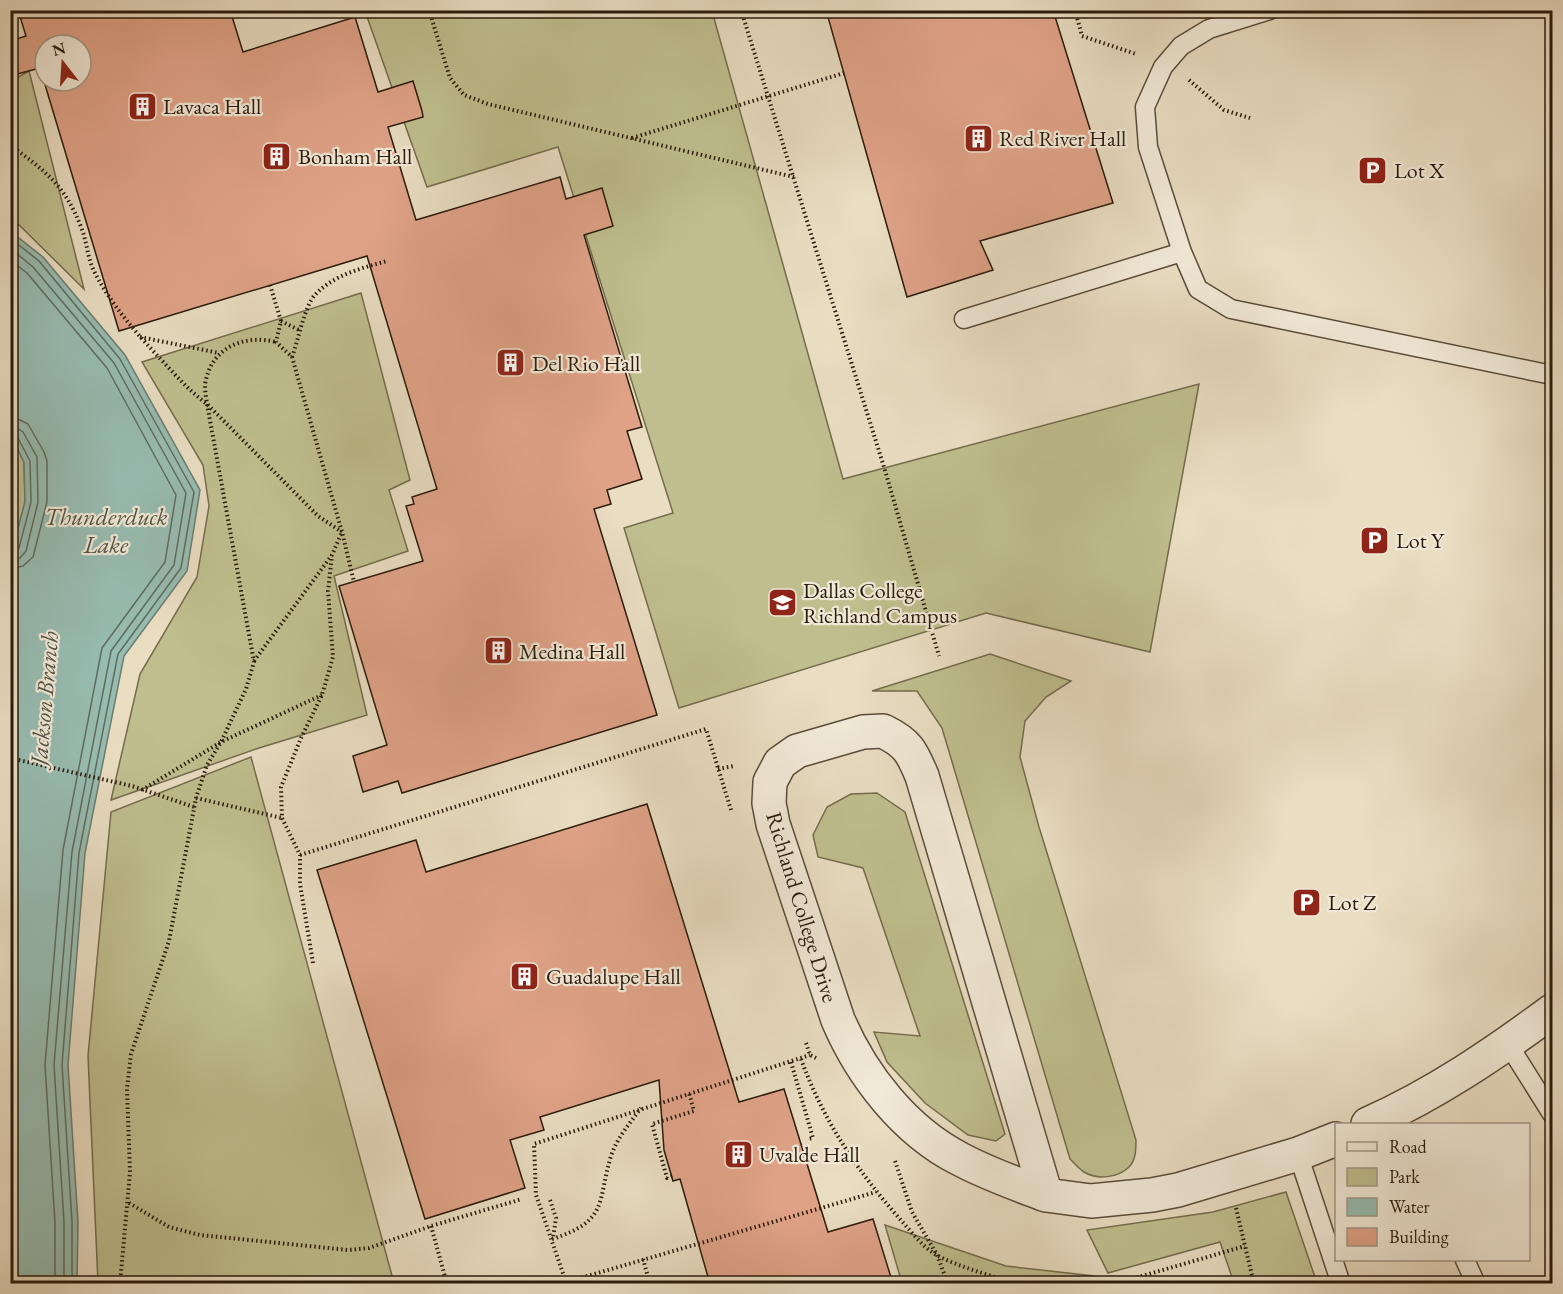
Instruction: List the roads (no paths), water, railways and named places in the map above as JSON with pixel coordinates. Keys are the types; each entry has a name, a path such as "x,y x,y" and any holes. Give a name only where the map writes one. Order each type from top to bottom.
{"street":[{"name":"Richland College Drive","path":"1046,1195 922,776 912,752 900,739 883,731 863,732 797,751 780,763 770,782 773,824 826,987 847,1042 874,1083 921,1133 958,1158 998,1177 1046,1195 1091,1201 1179,1190 1298,1154 1335,1138"},
{"path":"1378,1123 1402,1118 1552,1011"}],"lane":[{"path":"1270,10 1209,30 1181,46 1163,67 1145,107 1148,147 1182,252 1198,289 1231,309 1552,375"},
{"path":"964,319 1182,252"},
{"path":"1508,1044 1552,1114"},
{"path":"1298,1154 1341,1284"},
{"path":"1465,1261 1476,1284"}],"water":[{"name":"Thunderduck Lake","path":"10,231 43,257 125,355 200,490 187,571 124,656 85,853 68,1065 78,1222 77,1283 11,1283 10,557 25,502 24,462 11,436"}],"place":[{"name":"Lavaca Hall","path":"142,106"},
{"name":"Red River Hall","path":"978,138"},
{"name":"Bonham Hall","path":"277,156"},
{"name":"Lot X","path":"1373,170"},
{"name":"Del Rio Hall","path":"511,363"},
{"name":"Lot Y","path":"1375,540"},
{"name":"Dallas College Richland Campus","path":"782,603"},
{"name":"Medina Hall","path":"498,651"},
{"name":"Lot Z","path":"1307,902"},
{"name":"Guadalupe Hall","path":"525,976"},
{"name":"Uvalde Hall","path":"738,1154"}],"water label":[{"name":"Jackson Branch","path":"44,698"}]}
